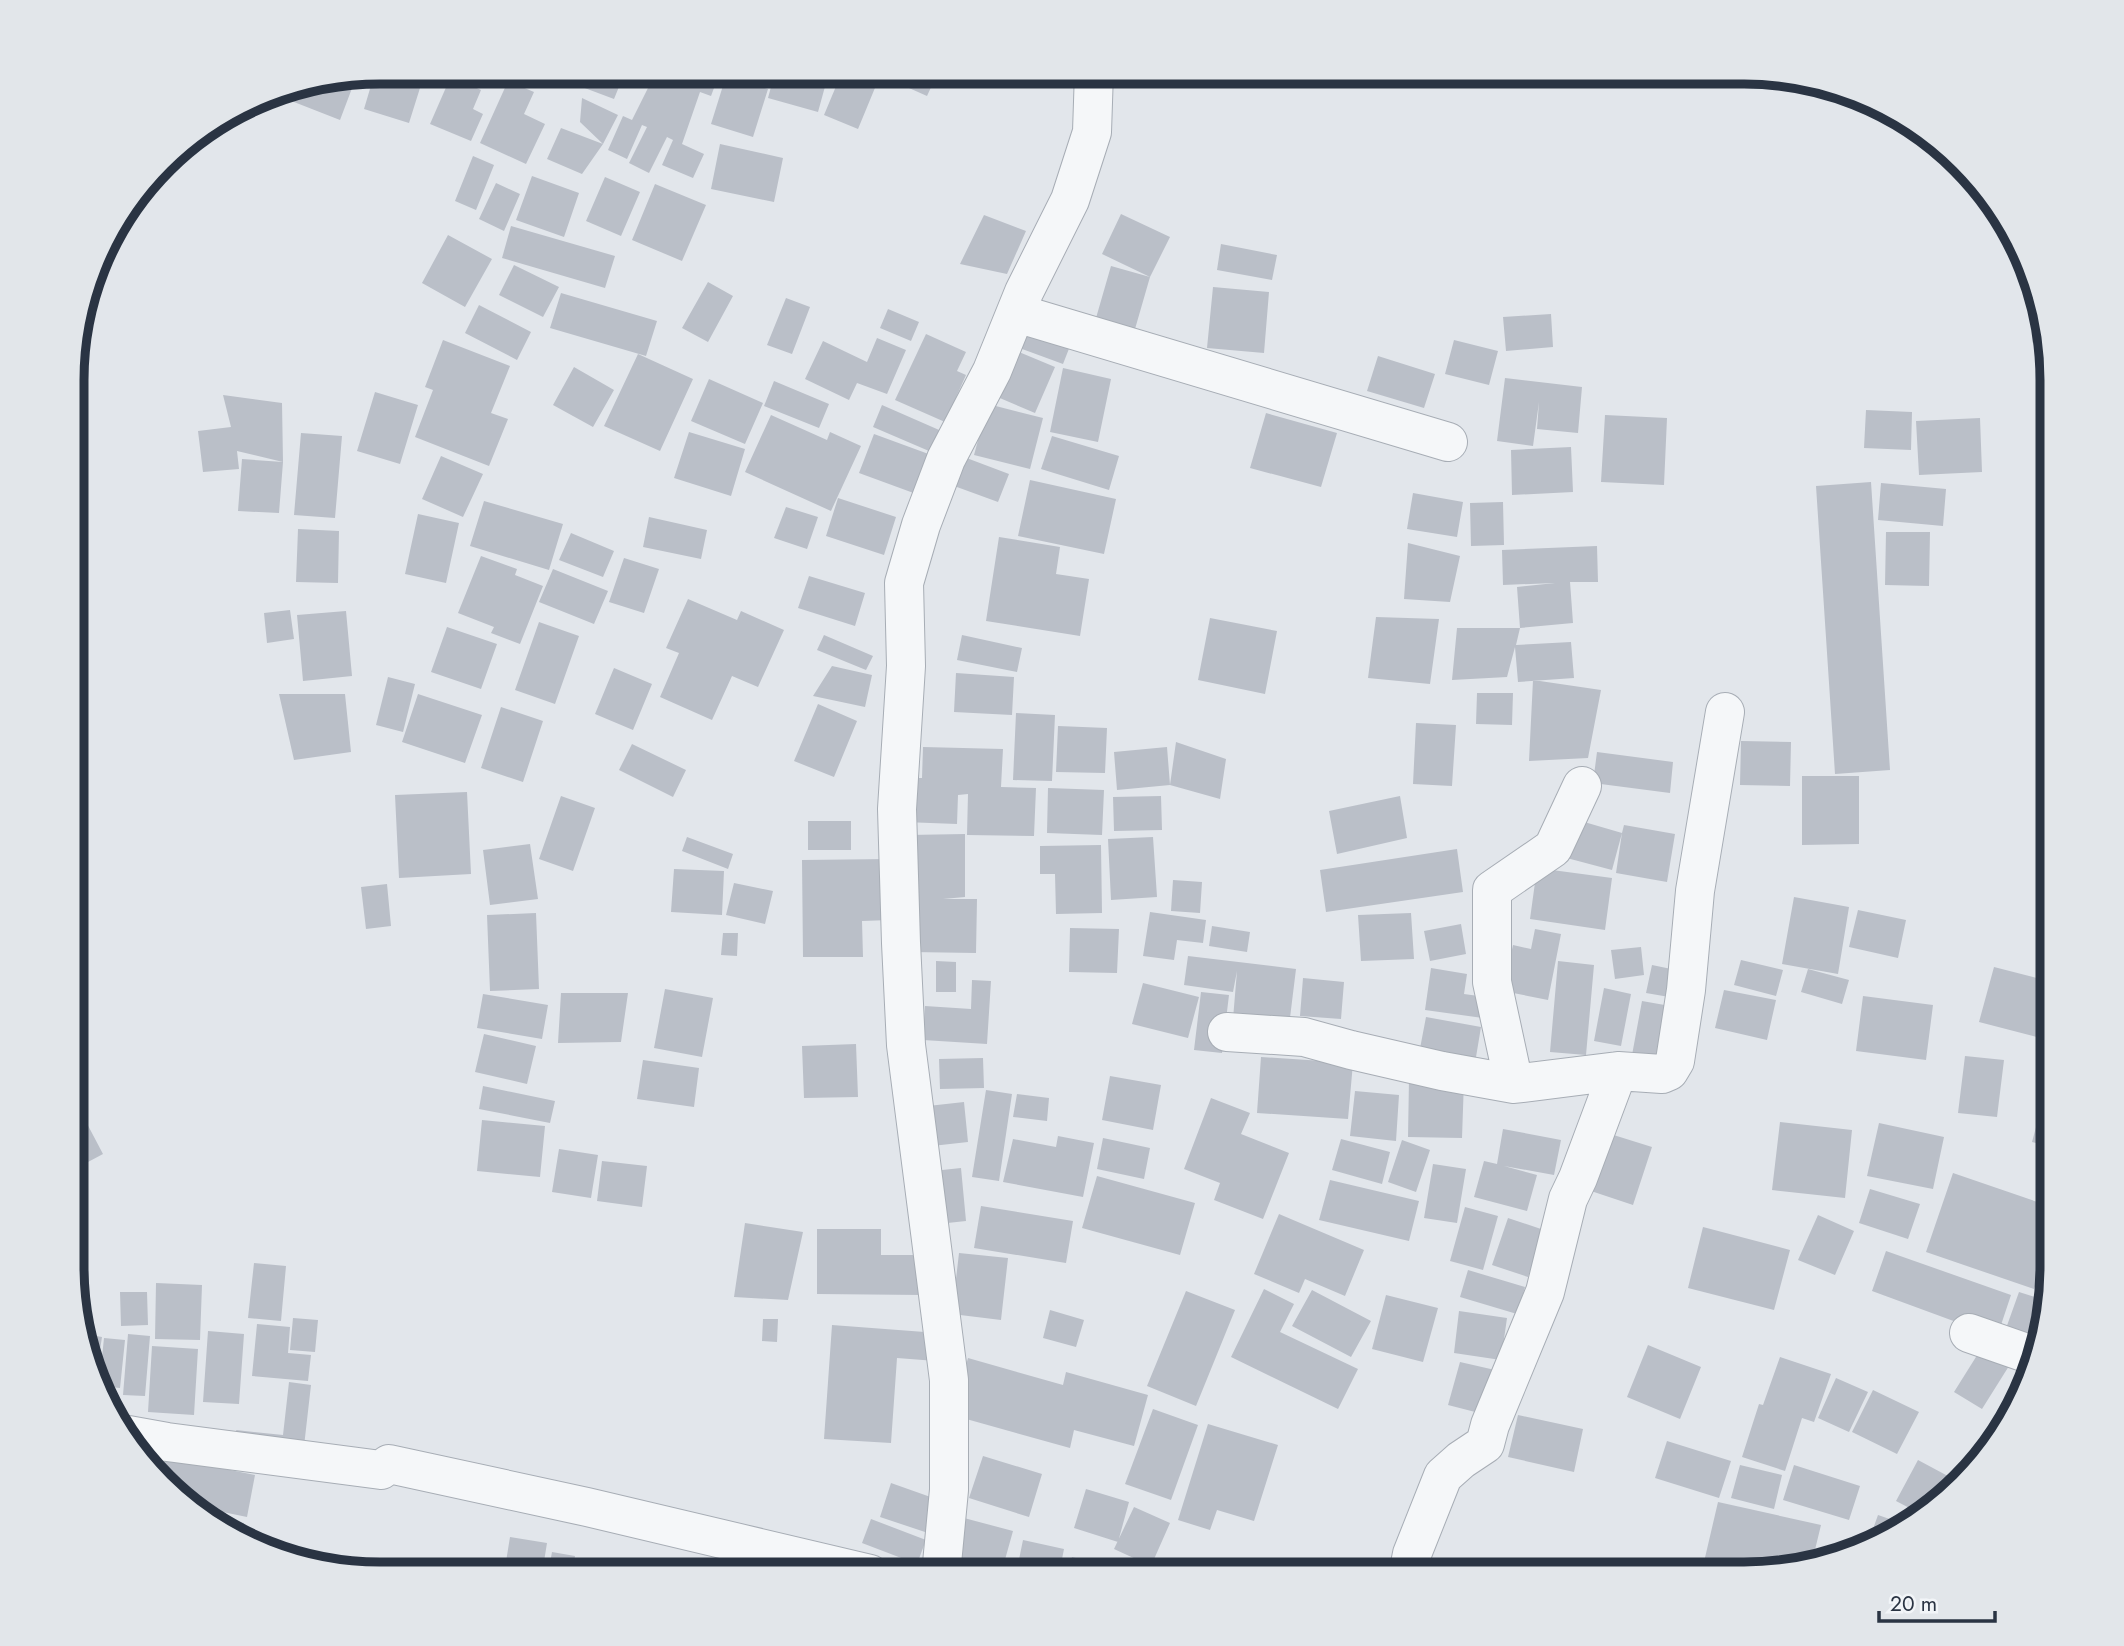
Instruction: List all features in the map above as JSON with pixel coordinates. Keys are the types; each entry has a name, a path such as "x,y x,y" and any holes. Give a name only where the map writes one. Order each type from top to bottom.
{"street":[{"path":"942,1562 950,1490 949,1380 906,1045 901,943 897,809 906,666 904,583 921,526 946,460 992,371 1016,313 1070,200 1092,132 1094,84"},
{"path":"1016,313 1448,442"},
{"path":"1227,1032 1304,1037 1442,1071 1514,1084 1618,1072 1662,1074 1669,1071 1675,1061 1686,990 1695,891 1725,712"},
{"path":"1514,1084 1492,982 1492,890 1553,848 1582,786"},
{"path":"1410,1562 1443,1476 1485,1444 1490,1425 1545,1292 1568,1199 1618,1072"},
{"path":"1969,1333 2027,1353"},
{"path":"138,1437 382,1470 389,1464 819,1562"}],"building":[{"path":"371,84 421,84 409,123 364,109"},
{"path":"448,84 468,84 481,90 473,109 483,114 471,141 430,124"},
{"path":"507,84 515,84 534,92 524,114 545,124 526,164 480,143"},
{"path":"574,84 620,84 614,99"},
{"path":"650,84 677,84 686,87 687,84 716,84 711,96 700,92 682,144 704,154 693,178 662,165 673,140 667,137 649,173 629,163 647,127 642,125 627,159 608,150 623,116 632,120"},
{"path":"724,84 752,84 768,89 753,137 711,124"},
{"path":"772,84 826,84 818,112 768,98"},
{"path":"837,84 877,84 858,129 824,115"},
{"path":"900,84 932,84 927,96"},
{"path":"353,86 340,120 287,99"},
{"path":"582,98 618,115 603,144 580,122"},
{"path":"561,128 603,144 582,174 547,159"},
{"path":"720,144 783,158 774,202 711,189"},
{"path":"473,156 494,165 476,210 455,201"},
{"path":"532,176 579,193 564,237 516,220"},
{"path":"605,177 640,192 621,236 586,221"},
{"path":"496,183 520,194 504,231 479,219"},
{"path":"655,184 706,205 682,261 632,240"},
{"path":"1121,214 1170,237 1150,277 1102,254"},
{"path":"984,215 1026,231 1007,274 960,264"},
{"path":"511,226 615,256 605,288 502,258"},
{"path":"448,235 492,259 465,307 422,283"},
{"path":"1221,244 1277,255 1272,280 1217,270"},
{"path":"514,265 559,287 543,317 499,295"},
{"path":"1111,266 1150,277 1135,329 1096,318"},
{"path":"708,282 733,296 708,342 682,328"},
{"path":"1213,287 1269,292 1264,353 1207,348"},
{"path":"561,293 657,321 646,356 550,328"},
{"path":"786,298 810,307 792,354 767,345"},
{"path":"479,305 531,332 517,360 465,333"},
{"path":"888,309 919,322 911,341 880,328"},
{"path":"1551,314 1553,347 1506,351 1503,317"},
{"path":"1021,322 1072,341 1063,364 1011,345"},
{"path":"926,334 966,352 957,371 966,375 945,422 895,400"},
{"path":"877,338 906,350 887,394 857,383 849,400 805,379 823,341 867,362"},
{"path":"443,340 510,366 491,413 508,419 489,466 415,437 433,390 425,387"},
{"path":"1454,340 1498,351 1489,385 1445,374"},
{"path":"1007,347 1055,367 1035,413 988,393"},
{"path":"638,354 693,379 660,451 604,426"},
{"path":"1378,356 1435,374 1424,408 1367,391"},
{"path":"574,367 614,390 593,427 553,405"},
{"path":"1063,368 1111,379 1098,442 1050,432"},
{"path":"1505,378 1582,387 1578,433 1537,429 1539,402 1533,446 1497,441"},
{"path":"709,379 763,403 745,444 691,421"},
{"path":"774,381 829,404 819,428 764,406"},
{"path":"375,392 418,405 400,464 357,451"},
{"path":"223,395 282,403 283,462 237,451 239,469 203,472 198,431 231,427"},
{"path":"988,404 1043,418 1030,469 974,455"},
{"path":"882,405 946,433 936,454 873,427"},
{"path":"1866,410 1912,412 1911,450 1864,448"},
{"path":"1266,413 1337,433 1321,487 1250,468"},
{"path":"771,415 827,440 830,432 861,446 831,511 745,472"},
{"path":"1605,415 1667,418 1664,485 1601,482"},
{"path":"1980,418 1982,472 1919,475 1916,421"},
{"path":"689,432 745,449 731,496 674,478"},
{"path":"301,433 342,436 335,518 294,515"},
{"path":"874,434 934,456 919,495 859,473"},
{"path":"1052,436 1119,456 1109,490 1041,469"},
{"path":"1571,447 1573,492 1512,495 1511,450"},
{"path":"956,454 1009,474 998,502 946,483"},
{"path":"441,456 483,474 463,517 422,499"},
{"path":"242,459 283,462 279,513 238,511"},
{"path":"1030,480 1116,499 1104,554 1018,536"},
{"path":"1871,482 1890,770 1835,774 1816,486"},
{"path":"1881,483 1946,489 1943,526 1878,520"},
{"path":"1413,493 1463,502 1457,537 1407,529"},
{"path":"838,498 896,517 884,555 826,536"},
{"path":"484,501 563,524 549,570 470,546"},
{"path":"1503,502 1504,545 1471,546 1470,503"},
{"path":"786,507 818,517 807,549 774,538"},
{"path":"418,514 459,523 446,583 405,574"},
{"path":"649,517 707,530 701,559 643,547"},
{"path":"298,529 339,531 338,583 296,582"},
{"path":"1886,532 1930,532 1929,586 1885,585"},
{"path":"571,533 614,551 603,577 559,560"},
{"path":"999,537 1060,547 1056,574 1089,579 1080,636 986,621"},
{"path":"1408,543 1460,556 1450,602 1404,599"},
{"path":"1597,546 1598,582 1570,582 1573,623 1520,628 1517,587 1555,583 1503,585 1502,550"},
{"path":"481,556 517,569 515,575 543,586 520,644 491,633 494,627 458,613"},
{"path":"624,558 659,569 644,613 609,602"},
{"path":"553,569 608,591 594,624 539,602"},
{"path":"809,576 865,593 855,626 798,608"},
{"path":"688,599 737,620 741,611 784,630 758,687 732,676 712,720 660,697 679,653 666,648"},
{"path":"290,610 294,639 267,643 264,613"},
{"path":"346,611 352,676 303,681 297,615"},
{"path":"1376,617 1439,619 1430,684 1368,678"},
{"path":"1210,618 1277,631 1265,694 1198,680"},
{"path":"539,622 579,636 555,704 515,690"},
{"path":"447,627 497,644 481,689 431,672"},
{"path":"1457,628 1520,628 1516,645 1571,642 1574,678 1518,682 1515,647 1507,677 1452,680"},
{"path":"824,635 873,656 866,670 817,650"},
{"path":"962,635 1022,648 1017,672 957,660"},
{"path":"832,666 872,675 865,707 813,696"},
{"path":"614,668 652,684 633,730 595,714"},
{"path":"956,673 1014,677 1012,715 954,712"},
{"path":"388,677 415,684 403,732 376,725"},
{"path":"1533,680 1601,690 1588,758 1529,761"},
{"path":"1477,693 1513,693 1512,725 1476,724"},
{"path":"279,694 345,694 351,752 294,760"},
{"path":"418,694 482,715 465,763 402,742"},
{"path":"818,704 857,721 834,777 794,761"},
{"path":"501,707 543,721 523,782 481,768"},
{"path":"1016,713 1055,715 1052,781 1013,780"},
{"path":"1416,723 1456,725 1452,786 1413,784"},
{"path":"1058,726 1107,728 1105,773 1056,772"},
{"path":"1741,741 1791,742 1790,786 1740,785"},
{"path":"1176,742 1226,759 1220,799 1170,785"},
{"path":"632,744 686,770 673,797 619,770"},
{"path":"923,747 1003,749 1001,787 1036,788 1034,836 967,835 968,794 958,795 957,824 904,822 905,778 922,778"},
{"path":"1167,747 1170,785 1117,790 1114,752"},
{"path":"1597,752 1673,762 1670,793 1593,783"},
{"path":"1802,776 1859,776 1859,844 1802,845"},
{"path":"1048,788 1104,790 1102,835 1047,833"},
{"path":"467,792 471,874 399,878 395,795"},
{"path":"561,796 595,808 573,871 539,859"},
{"path":"1161,796 1162,830 1114,831 1113,797"},
{"path":"1400,796 1407,838 1337,854 1329,811"},
{"path":"1574,819 1622,833 1612,870 1563,857"},
{"path":"808,821 851,821 851,850 808,850"},
{"path":"1624,825 1675,834 1667,882 1616,873"},
{"path":"965,834 965,897 943,899 977,899 976,953 911,952 908,835"},
{"path":"687,837 733,854 728,869 682,851"},
{"path":"1153,837 1157,897 1111,900 1108,839"},
{"path":"530,844 538,899 490,905 483,850"},
{"path":"1101,845 1102,913 1056,914 1055,874 1040,874 1040,846"},
{"path":"1457,849 1463,892 1326,912 1320,870"},
{"path":"890,859 890,920 862,921 863,957 803,957 802,860"},
{"path":"1537,868 1612,878 1605,930 1530,919"},
{"path":"674,869 724,871 722,915 671,912"},
{"path":"1173,880 1202,882 1200,913 1171,911"},
{"path":"734,883 773,891 765,924 726,915"},
{"path":"387,884 391,926 366,929 361,887"},
{"path":"1794,897 1849,907 1838,974 1782,964"},
{"path":"1858,910 1906,920 1898,958 1849,947"},
{"path":"1150,912 1206,920 1203,943 1177,940 1174,960 1143,956"},
{"path":"536,913 539,989 490,991 487,915"},
{"path":"1411,913 1414,959 1361,961 1358,915"},
{"path":"1461,924 1466,954 1430,961 1424,931"},
{"path":"1212,926 1250,932 1247,952 1209,946"},
{"path":"1070,928 1119,929 1117,973 1069,972"},
{"path":"1535,929 1561,934 1548,1000 1503,991 1513,945 1531,949"},
{"path":"723,933 738,933 737,956 721,955"},
{"path":"1641,947 1644,975 1615,979 1611,950"},
{"path":"1188,956 1296,969 1289,1026 1233,1019 1237,971 1233,992 1184,985"},
{"path":"1741,960 1783,970 1776,996 1734,985"},
{"path":"936,961 956,962 956,992 936,992"},
{"path":"1558,961 1594,965 1586,1055 1550,1052"},
{"path":"1652,965 1681,971 1675,998 1646,993"},
{"path":"1994,967 2040,979 2040,1038 1979,1022"},
{"path":"1431,968 1467,974 1464,994 1493,998 1490,1019 1425,1010"},
{"path":"1808,969 1849,980 1842,1004 1801,992"},
{"path":"1303,978 1344,982 1341,1019 1300,1016"},
{"path":"972,980 991,981 987,1044 923,1040 925,1006 971,1009"},
{"path":"1143,983 1199,997 1188,1038 1132,1024"},
{"path":"1604,988 1631,994 1621,1046 1594,1041"},
{"path":"665,989 713,998 702,1057 654,1048"},
{"path":"1724,990 1776,1000 1767,1040 1715,1028"},
{"path":"1201,992 1229,995 1222,1053 1194,1050"},
{"path":"561,993 628,993 621,1042 558,1043"},
{"path":"483,994 548,1005 542,1039 477,1028"},
{"path":"1863,996 1933,1005 1926,1060 1856,1051"},
{"path":"1642,1001 1676,1007 1667,1061 1632,1055"},
{"path":"1426,1017 1481,1027 1474,1069 1418,1059"},
{"path":"484,1034 536,1046 527,1084 475,1072"},
{"path":"856,1044 858,1097 804,1098 802,1046"},
{"path":"1965,1056 2004,1060 1997,1117 1958,1113"},
{"path":"1261,1057 1353,1063 1348,1119 1257,1113"},
{"path":"983,1058 984,1088 940,1089 939,1059"},
{"path":"643,1060 699,1068 694,1107 637,1099"},
{"path":"1110,1076 1161,1085 1153,1130 1102,1120"},
{"path":"1409,1079 1464,1080 1462,1138 1408,1137"},
{"path":"483,1086 555,1101 550,1123 479,1109"},
{"path":"986,1090 1012,1094 999,1181 972,1177"},
{"path":"1355,1091 1399,1095 1396,1141 1350,1136"},
{"path":"1017,1094 1049,1098 1047,1121 1013,1117"},
{"path":"1211,1098 1250,1113 1241,1134 1289,1153 1263,1219 1214,1200 1220,1183 1184,1169"},
{"path":"964,1102 968,1142 932,1146 928,1106"},
{"path":"2040,1112 2040,1144 2032,1142"},
{"path":"84,1118 103,1154 84,1164"},
{"path":"482,1120 545,1126 540,1177 477,1171"},
{"path":"1780,1122 1852,1130 1845,1198 1772,1190"},
{"path":"1879,1123 1944,1137 1933,1189 1867,1176"},
{"path":"1503,1129 1561,1140 1554,1175 1504,1166 1537,1175 1527,1211 1474,1197 1484,1161 1497,1164"},
{"path":"1604,1132 1652,1147 1633,1205 1585,1189"},
{"path":"1058,1136 1094,1143 1083,1197 1003,1182 1013,1139 1056,1147"},
{"path":"1103,1138 1150,1148 1144,1179 1097,1169"},
{"path":"1341,1139 1390,1152 1382,1184 1332,1170"},
{"path":"1402,1140 1430,1150 1416,1192 1388,1182"},
{"path":"559,1149 598,1155 591,1198 552,1192"},
{"path":"602,1161 647,1166 642,1207 597,1201"},
{"path":"1433,1164 1466,1169 1457,1223 1424,1218"},
{"path":"961,1168 966,1221 938,1224 933,1171"},
{"path":"1953,1173 2040,1203 2040,1273 2034,1289 1926,1252"},
{"path":"1097,1176 1195,1203 1180,1255 1082,1228"},
{"path":"1330,1180 1419,1201 1409,1241 1319,1220"},
{"path":"1870,1189 1920,1204 1908,1239 1859,1223"},
{"path":"981,1206 1073,1221 1066,1263 974,1248"},
{"path":"1465,1207 1498,1216 1483,1270 1450,1261"},
{"path":"1279,1214 1364,1250 1345,1296 1305,1279 1299,1293 1254,1274"},
{"path":"1818,1215 1854,1231 1835,1275 1798,1260"},
{"path":"1508,1218 1544,1230 1528,1277 1492,1265"},
{"path":"745,1223 803,1232 788,1300 734,1297"},
{"path":"1703,1227 1790,1250 1774,1310 1688,1288"},
{"path":"817,1229 881,1229 881,1255 924,1255 923,1295 817,1294"},
{"path":"1886,1251 2011,1295 1997,1337 1872,1291"},
{"path":"959,1253 1008,1258 1001,1320 952,1314"},
{"path":"254,1263 286,1266 281,1321 248,1318"},
{"path":"1468,1270 1525,1287 1517,1314 1460,1297"},
{"path":"156,1283 202,1285 200,1340 155,1339"},
{"path":"1264,1289 1294,1304 1280,1332 1358,1369 1338,1409 1231,1357"},
{"path":"1312,1290 1371,1321 1351,1357 1292,1326"},
{"path":"1186,1291 1235,1310 1196,1406 1147,1386"},
{"path":"120,1292 147,1292 148,1325 121,1326"},
{"path":"2019,1292 2038,1298 2030,1343 2004,1334"},
{"path":"1386,1295 1438,1308 1423,1362 1372,1349"},
{"path":"1050,1310 1084,1320 1076,1347 1043,1338"},
{"path":"1459,1311 1507,1318 1501,1360 1454,1353"},
{"path":"293,1318 318,1320 315,1352 290,1350"},
{"path":"763,1319 778,1319 777,1342 762,1341"},
{"path":"257,1324 290,1327 288,1353 311,1355 308,1381 252,1376"},
{"path":"832,1325 938,1333 936,1361 897,1358 891,1443 824,1439"},
{"path":"208,1331 244,1334 239,1404 203,1402"},
{"path":"128,1334 150,1336 145,1396 123,1395"},
{"path":"92,1335 102,1337 99,1357"},
{"path":"104,1338 125,1340 120,1388 110,1387 101,1364"},
{"path":"1986,1341 2014,1358 1982,1409 1954,1392"},
{"path":"1648,1345 1701,1367 1680,1419 1627,1397"},
{"path":"152,1346 198,1349 194,1415 148,1412"},
{"path":"1780,1357 1831,1374 1814,1422 1802,1418 1785,1471 1742,1457 1759,1404 1763,1405"},
{"path":"968,1358 1063,1385 1066,1372 1148,1395 1134,1446 1074,1430 1070,1448 952,1415"},
{"path":"1460,1362 1495,1370 1483,1414 1448,1405"},
{"path":"2023,1365 2012,1393 2008,1391"},
{"path":"1836,1378 1868,1392 1849,1432 1818,1418"},
{"path":"289,1382 311,1385 303,1455 244,1449 236,1430 283,1435"},
{"path":"1873,1390 1919,1412 1897,1454 1852,1432"},
{"path":"1153,1409 1198,1425 1171,1500 1125,1484"},
{"path":"1518,1415 1583,1429 1574,1472 1508,1457"},
{"path":"1208,1424 1278,1445 1254,1521 1217,1510 1210,1530 1178,1520"},
{"path":"1667,1441 1731,1461 1719,1498 1655,1478"},
{"path":"983,1456 1042,1474 1029,1517 969,1498"},
{"path":"165,1457 255,1475 247,1517 212,1510 163,1467"},
{"path":"1918,1460 1951,1477 1912,1510 1896,1501"},
{"path":"1740,1465 1782,1475 1774,1509 1731,1498"},
{"path":"1794,1465 1860,1486 1849,1520 1783,1500"},
{"path":"891,1483 939,1500 928,1533 880,1517"},
{"path":"1086,1489 1129,1502 1118,1542 1074,1528"},
{"path":"1718,1502 1821,1525 1814,1553 1764,1561 1704,1562"},
{"path":"1134,1507 1170,1523 1153,1562 1142,1562 1114,1549"},
{"path":"1878,1515 1894,1521 1875,1532 1871,1533"},
{"path":"964,1518 1013,1531 1004,1562 952,1562"},
{"path":"871,1519 926,1540 918,1562 862,1543"},
{"path":"230,1521 244,1523 243,1529"},
{"path":"510,1537 547,1543 544,1562 506,1562"},
{"path":"1023,1540 1064,1549 1061,1562 1018,1562"},
{"path":"552,1552 575,1556 574,1562 550,1562"},
{"path":"1072,1557 1091,1562 1071,1562"}]}
